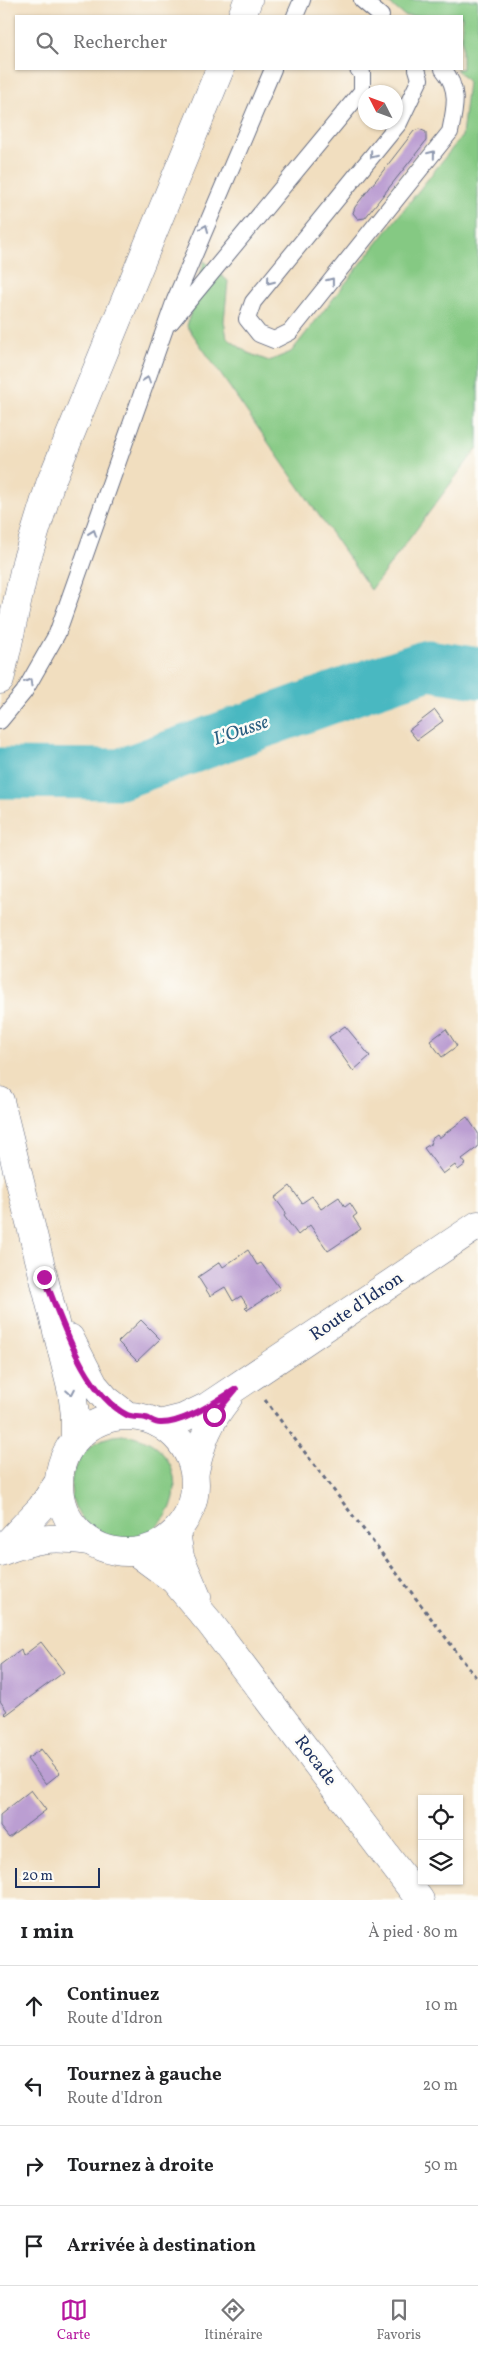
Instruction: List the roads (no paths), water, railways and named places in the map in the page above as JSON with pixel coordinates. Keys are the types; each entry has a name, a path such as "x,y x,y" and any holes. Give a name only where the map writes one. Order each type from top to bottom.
{"main road":[{"path":"242,15 248,0"},
{"path":"0,680 26,562 50,484 220,70"},
{"path":"0,1101 72,1392 75,1415 75,1440"},
{"name":"Route d'Idron","path":"159,1424 183,1418 208,1406 478,1225"},
{"path":"44,1277 76,1354 94,1385 106,1399 128,1416"},
{"name":"Route d'Idron","path":"195,1470 202,1440 214,1415 243,1384"},
{"path":"0,1551 41,1508 58,1483 66,1453 75,1440 90,1427 109,1418 128,1416 144,1418 159,1424 176,1435 188,1452 195,1470 195,1493 189,1514 176,1532 158,1546 136,1552 103,1549 89,1541 72,1526 62,1506 58,1483"},
{"path":"176,1532 180,1557 210,1623"},
{"path":"0,1551 28,1541 58,1537 89,1541"},
{"path":"136,1552 174,1580 210,1623"},
{"name":"Rocade","path":"210,1623 420,1900"}],"lane":[{"path":"362,0 381,15"},
{"path":"0,721 24,692 56,634 175,300 273,70"},
{"path":"163,332 352,104 362,90 362,73 359,70"},
{"path":"417,70 420,79 399,123 253,302 247,319 259,334 274,340 290,332 450,132 456,104 452,80 444,70"}],"waterway":[{"name":"L'Ousse","path":"0,773 120,774 428,665 478,673"}]}
